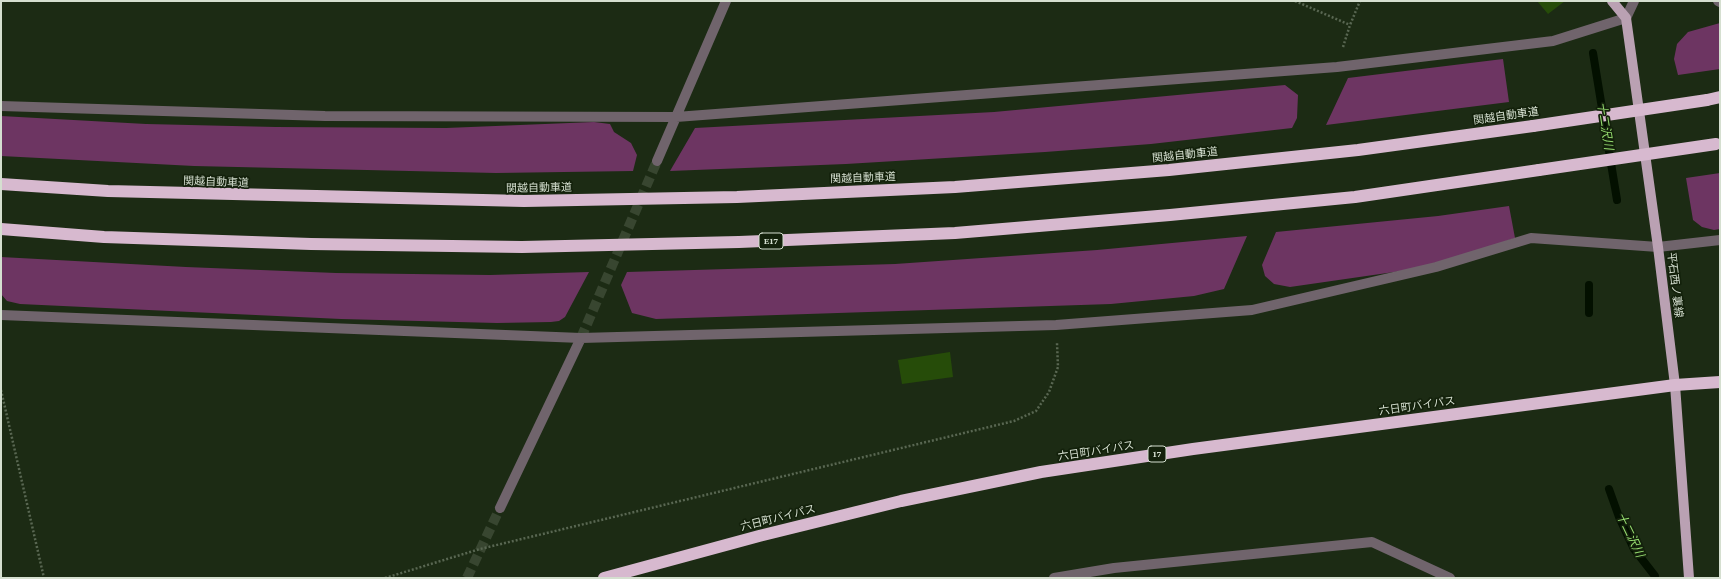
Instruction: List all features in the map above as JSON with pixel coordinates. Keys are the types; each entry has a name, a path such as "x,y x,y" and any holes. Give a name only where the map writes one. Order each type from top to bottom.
{"highway":[{"name":"関越自動車道","path":"1,184 116,192 516,201 737,197 955,188 1169,170 1358,150 1533,126 1720,97"},
{"name":"E17","path":"1,229 104,237 311,244 522,247 739,242 955,232 1170,215 1355,197 1718,144"},
{"name":"六日町バイパス","path":"604,578 759,536 893,503 1041,472 1201,448 1675,385 1720,382"}],"main road":[{"path":"1612,1 1626,18"},
{"name":"平石西ノ裏線","path":"1626,18 1658,247 1675,385 1689,578"}],"street":[{"path":"657,160 726,1"},
{"path":"1,106 325,116 676,117 1337,67 1553,42 1626,18 1634,1"},
{"path":"1,315 581,338 1056,325 1252,310 1436,267 1531,238 1658,247 1720,240"},
{"path":"500,508 581,338"},
{"path":"1054,578 1114,568 1372,542 1450,578"}],"path":[{"path":"1295,1 1350,25"},
{"path":"1337,67 1350,25 1360,1"},
{"path":"385,578 480,549 1014,421 1036,411 1048,392 1058,367 1056,325"},
{"path":"1,390 44,578"}],"shaded area":[{"path":"1720,23 1720,69 1678,75 1674,59 1677,44 1688,32"},
{"path":"1503,59 1509,102 1326,125 1348,78"},
{"path":"1285,85 1298,95 1297,118 1292,128 1151,144 1045,152 846,164 670,171 695,128 994,112"},
{"path":"1,116 146,124 276,127 446,128 594,122 610,124 614,132 631,143 637,155 633,171 496,173 194,166 1,156"},
{"path":"1720,173 1720,229 1714,230 1702,227 1693,220 1686,178"},
{"path":"1509,206 1515,238 1452,260 1401,271 1290,287 1274,284 1265,276 1262,265 1276,232 1438,216"},
{"path":"1247,236 1224,289 1194,296 1111,304 656,319 632,313 621,285 627,272 895,264 1097,250"},
{"path":"1,257 336,273 490,275 589,272 565,317 559,321 497,323 341,319 20,304 7,301 1,294"}],"building":[{"path":"1537,1 1565,1 1548,14"},
{"path":"950,352 953,377 902,384 898,360"}],"waterway":[{"name":"十二沢川","path":"1593,53 1617,200"},
{"name":"十二沢川","path":"1589,285 1589,313"},
{"name":"十二沢川","path":"1609,489 1619,517 1634,549 1655,578"}],"tunnel":[{"path":"581,338 657,161"},
{"path":"467,578 500,508"}]}
